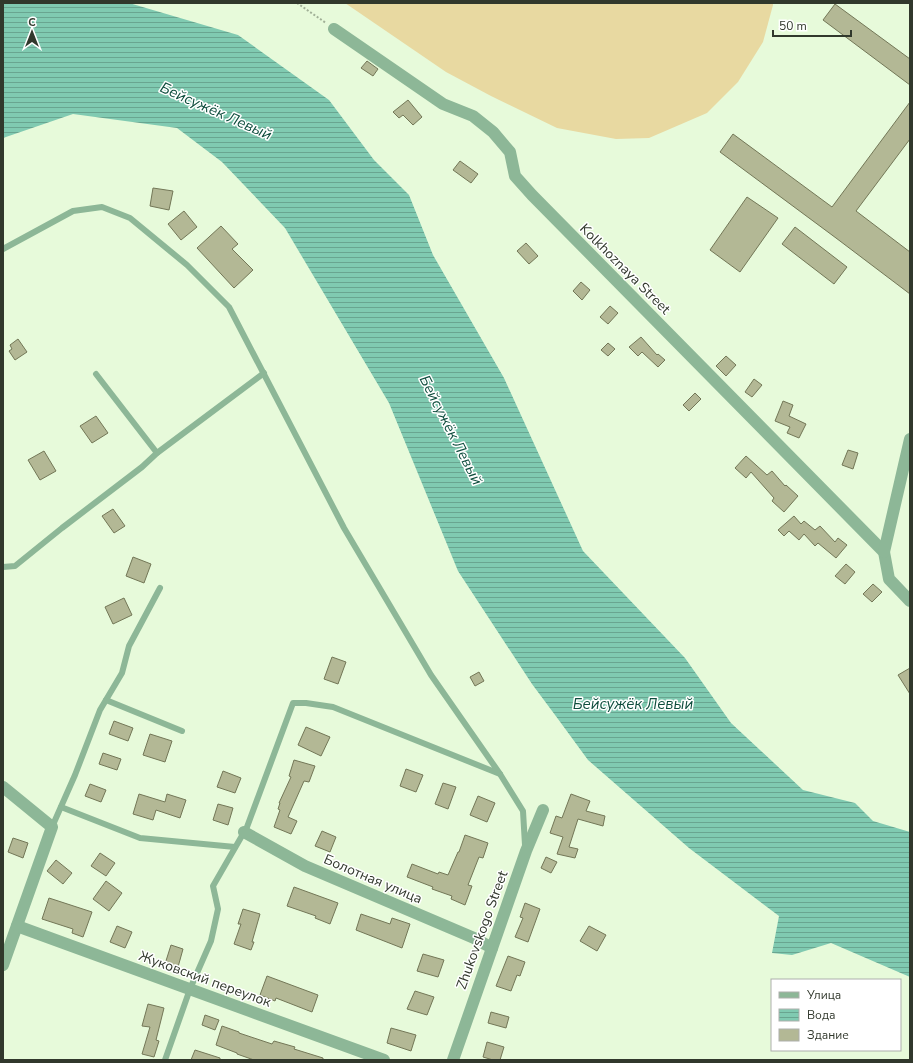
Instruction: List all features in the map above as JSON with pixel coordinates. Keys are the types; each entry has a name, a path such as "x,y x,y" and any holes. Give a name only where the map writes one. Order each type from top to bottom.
{"street":[{"name":"Kolkhoznaya Street","path":"334,29 443,104 473,116 493,132 510,152 514,176 532,196 884,552"},
{"path":"910,439 884,552 889,579 910,601"},
{"path":"3,787 52,827 3,965"},
{"name":"Zhukovskogo Street","path":"453,1060 526,851 543,810"},
{"name":"Болотная улица","path":"244,832 305,866 474,938 492,948"},
{"name":"Жуковский переулок","path":"17,926 384,1060"}],"lane":[{"path":"3,249 73,211 102,207 130,218 187,265 229,307 344,528 431,675 500,774 522,811 526,851"},
{"path":"3,567 15,566 142,467 157,453 264,373"},
{"path":"96,374 157,453"},
{"path":"52,827 75,775 100,710 122,673 130,646 160,588"},
{"path":"106,700 182,731"},
{"path":"165,1060 190,989 211,941 218,909 213,886 244,832 293,703 306,703 333,707 500,774"},
{"path":"61,807 140,838 235,847"}],"path":[{"path":"297,3 334,29"}],"shaded area":[{"path":"345,3 773,3 773,5 763,42 738,82 707,113 649,138 616,139 557,128 491,96 446,72"}],"water":[{"name":"Бейсужёк Левый","path":"3,3 129,3 238,35 329,100 374,160 409,195 433,255 504,378 583,551 685,658 731,723 803,790 855,803 873,821 910,832 910,977 831,943 792,955 772,953 779,916 689,848 588,760 532,684 458,571 389,403 285,228 222,162 177,128 73,114 3,138"}],"building":[{"path":"835,4 910,59 910,85 823,20"},
{"path":"367,61 378,69 373,76 361,68"},
{"path":"408,100 422,117 413,125 403,115 399,118 393,112"},
{"path":"910,102 910,139 856,211 910,252 910,294 720,152 733,134 832,207"},
{"path":"460,161 478,174 471,183 453,170"},
{"path":"153,188 173,191 169,210 150,206"},
{"path":"747,197 778,218 740,272 710,250"},
{"path":"184,211 197,227 181,240 168,224"},
{"path":"221,226 238,244 232,249 253,270 234,288 197,248"},
{"path":"795,227 847,267 834,284 782,244"},
{"path":"526,243 538,256 529,264 517,251"},
{"path":"581,282 590,290 582,300 573,291"},
{"path":"610,306 618,313 608,324 600,317"},
{"path":"641,337 657,355 658,354 665,360 658,367 642,352 638,356 629,347"},
{"path":"18,339 27,352 15,360 9,351 12,349 10,345"},
{"path":"608,343 615,349 608,356 601,350"},
{"path":"726,356 736,365 726,376 716,366"},
{"path":"754,379 762,385 752,397 745,392"},
{"path":"695,393 701,399 689,411 683,405"},
{"path":"783,401 793,405 789,416 806,424 799,438 787,433 790,427 775,421"},
{"path":"96,416 108,433 92,443 80,426"},
{"path":"848,450 858,453 853,469 842,465"},
{"path":"44,451 56,471 40,480 28,460"},
{"path":"746,456 767,475 772,471 785,486 786,485 798,496 784,512 772,501 774,498 751,472 746,478 735,468"},
{"path":"113,509 125,526 114,533 102,516"},
{"path":"794,516 801,524 804,521 815,530 820,526 835,542 838,538 847,545 836,558 818,543 815,546 804,534 799,540 789,531 784,536 778,530"},
{"path":"133,557 151,564 144,583 126,576"},
{"path":"846,564 855,572 845,584 835,576"},
{"path":"873,584 882,592 872,602 863,594"},
{"path":"124,598 132,615 113,624 105,607"},
{"path":"332,657 346,662 338,684 324,679"},
{"path":"910,668 910,694 898,675"},
{"path":"479,672 484,681 475,686 470,677"},
{"path":"114,721 133,728 128,741 109,734"},
{"path":"306,727 330,737 321,756 298,745"},
{"path":"150,734 172,741 165,762 143,755"},
{"path":"103,753 121,759 117,770 99,764"},
{"path":"294,760 315,766 309,782 304,781 288,817 297,821 291,834 274,827 280,810 278,809 279,803 291,777 289,776"},
{"path":"406,769 423,775 416,792 400,786"},
{"path":"223,771 241,778 235,793 217,787"},
{"path":"443,783 456,787 448,809 435,804"},
{"path":"90,784 106,790 101,802 85,796"},
{"path":"139,794 165,802 167,794 186,800 180,818 156,810 153,820 133,814"},
{"path":"571,794 590,801 586,811 605,816 603,826 578,819 569,847 578,849 575,858 557,854 563,837 550,833 556,816 562,818"},
{"path":"478,796 495,803 487,822 470,815"},
{"path":"218,804 233,808 228,825 213,820"},
{"path":"322,831 336,837 330,852 315,846"},
{"path":"465,835 488,843 483,858 479,857 468,885 472,886 465,905 451,899 452,896 432,889 433,887 407,877 412,864 438,874 439,872 448,875"},
{"path":"13,838 28,843 23,858 8,852"},
{"path":"100,853 115,863 106,876 91,866"},
{"path":"546,857 557,862 551,873 541,868"},
{"path":"56,860 72,873 63,884 47,871"},
{"path":"106,881 122,893 109,911 93,899"},
{"path":"294,887 338,903 330,924 315,918 316,916 287,906"},
{"path":"49,898 92,912 83,937 72,933 73,929 42,919"},
{"path":"525,903 540,909 528,942 515,937 523,918 520,917"},
{"path":"243,909 260,914 251,950 234,944 241,924 238,924"},
{"path":"361,914 390,924 392,918 410,924 402,948 356,930"},
{"path":"117,926 132,932 125,948 110,942"},
{"path":"589,926 606,935 597,951 580,941"},
{"path":"171,945 183,949 178,967 165,964"},
{"path":"423,954 444,960 438,977 417,971"},
{"path":"508,956 525,962 520,976 517,975 511,991 496,986"},
{"path":"267,976 318,995 312,1012 276,998 275,1001 260,995"},
{"path":"415,991 434,997 427,1015 407,1009"},
{"path":"148,1004 164,1008 156,1040 159,1041 154,1057 142,1054 150,1027 142,1026"},
{"path":"491,1012 509,1017 506,1028 488,1023"},
{"path":"205,1015 219,1020 215,1030 202,1025"},
{"path":"222,1026 272,1044 274,1041 295,1047 294,1049 323,1058 323,1060 254,1060 216,1045"},
{"path":"391,1028 416,1035 411,1051 387,1043"},
{"path":"487,1042 504,1047 500,1060 493,1060 483,1057"},
{"path":"195,1050 220,1058 220,1060 191,1060"}]}
